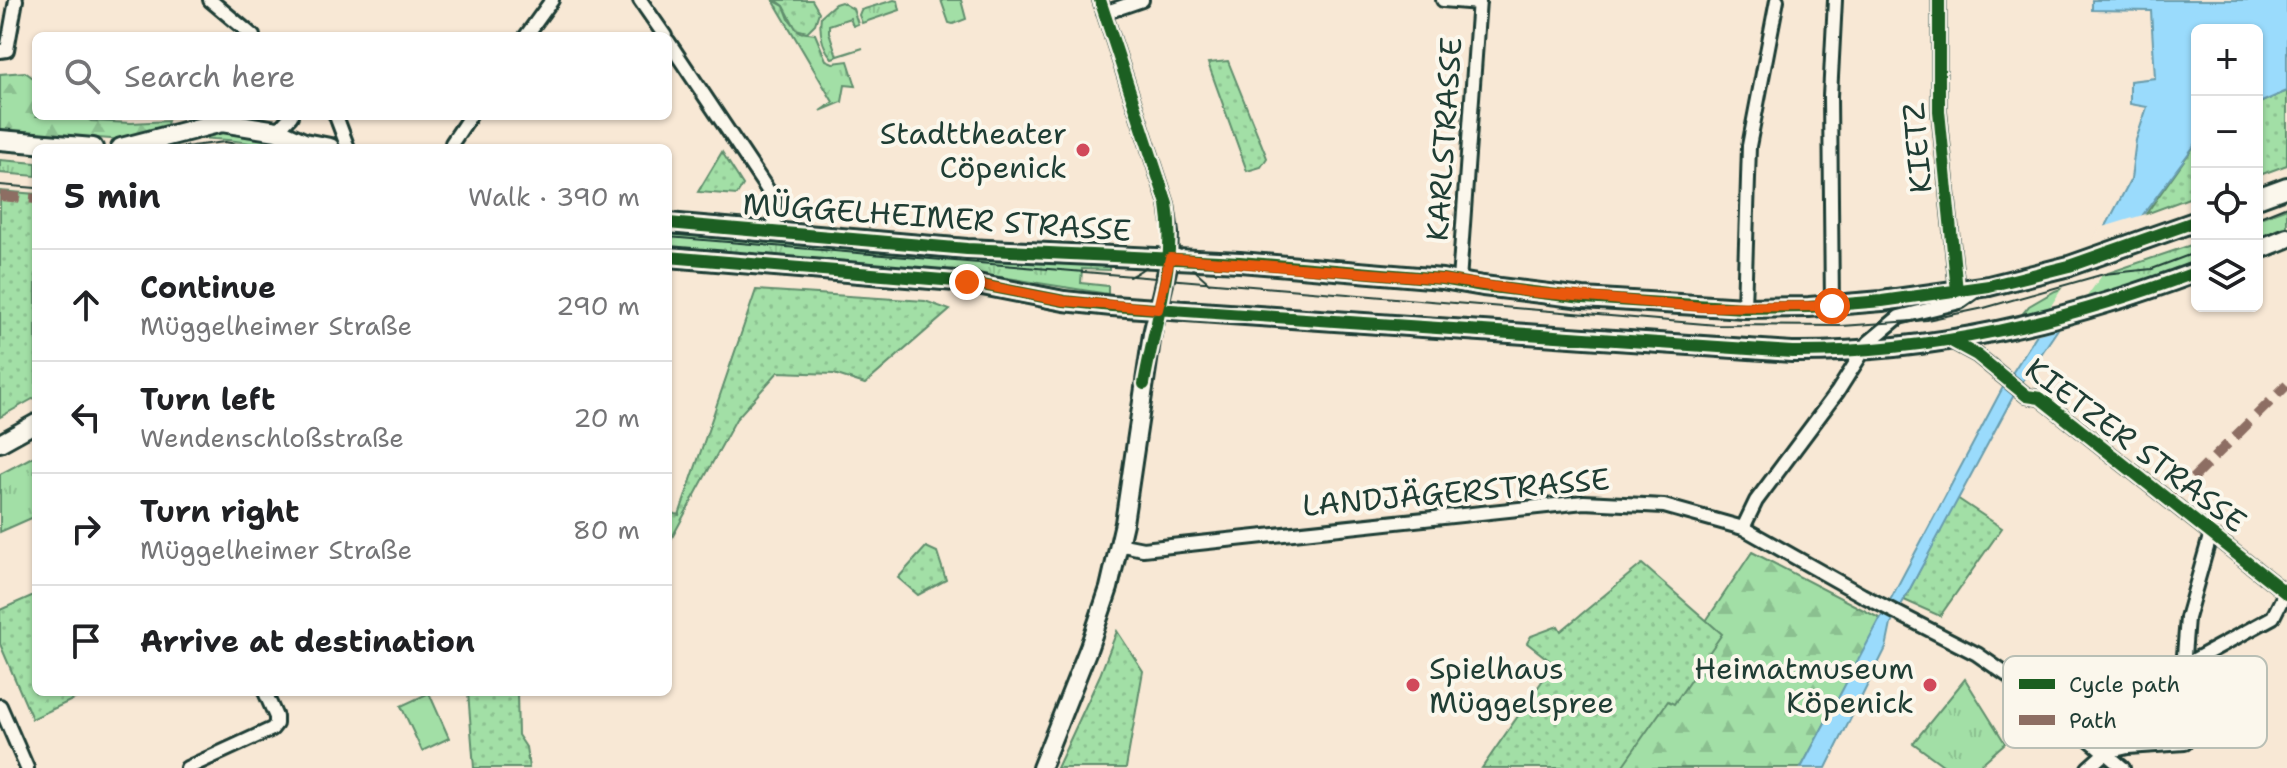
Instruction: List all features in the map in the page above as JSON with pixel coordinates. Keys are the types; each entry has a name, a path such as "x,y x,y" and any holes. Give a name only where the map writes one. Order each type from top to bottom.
{"main road":[{"path":"137,144 222,122 277,131 309,144"},
{"path":"0,140 46,144"},
{"path":"0,151 32,154"},
{"path":"2263,196 2287,187"},
{"name":"MÜGGELHEIMER STRASSE","path":"672,223 967,249 1170,258 1459,281 1583,298 1744,308 1832,306 1981,287 2069,266 2191,223"},
{"path":"2263,248 2287,238"},
{"name":"MÜGGELHEIMER STRASSE","path":"672,257 967,282 1064,301 1745,351 1863,351 1951,341 2078,313 2191,274"}],"street":[{"path":"0,51 7,50 10,43 16,0"},
{"path":"210,0 248,32"},
{"path":"529,32 552,0"},
{"path":"640,0 662,32"},
{"path":"1041,768 1101,612 1124,523 1142,392 1170,258 1167,204 1102,6 1142,0"},
{"path":"1443,0 1479,1"},
{"path":"1744,308 1749,146 1777,0"},
{"path":"1832,306 1830,96 1835,0"},
{"name":"KIETZ","path":"1939,0 1939,111 1957,291"},
{"name":"KARLSTRASSE","path":"1459,281 1479,1"},
{"path":"672,47 775,201 774,233"},
{"path":"277,131 287,120"},
{"path":"338,120 346,144"},
{"path":"452,143 467,120"},
{"name":"MÜGGELHEIMER STRASSE","path":"1863,351 1877,334 1899,317 1960,302 1981,287"},
{"name":"KIETZER STRASSE","path":"1951,341 1977,355 2027,396 2041,399 2286,594"},
{"path":"1743,528 1756,501 1838,391 1863,351"},
{"path":"0,443 32,425"},
{"name":"LANDJÄGERSTRASSE","path":"1118,544 1143,549 1584,502 1664,506 1743,528 2003,670"},
{"path":"2184,656 2188,610 2211,533"},
{"path":"2201,656 2273,617 2286,594"},
{"path":"187,768 272,729 276,717 267,696"},
{"path":"0,706 27,768"},
{"name":"LANDJÄGERSTRASSE","path":"2101,748 2123,768"},
{"path":"2088,768 2106,752 2124,748"}],"green space":[{"path":"773,0 784,6 789,19 800,32 815,34 826,60 833,63 848,61 856,86 845,85 842,102 820,111 833,102"},
{"path":"776,0 812,0 819,12 815,24 807,32 796,29 784,6"},
{"path":"941,0 961,0 966,19 949,23"},
{"path":"898,1 900,10 862,23 861,10"},
{"path":"841,2 853,9 858,24 853,26 850,18 829,25 837,56 863,48 832,58 822,38 821,16"},
{"path":"1228,61 1267,158 1261,167 1247,171 1208,63"},
{"path":"25,72 32,77 32,120 168,121 166,127 125,140 0,131 0,74"},
{"path":"2287,91 2287,165 2263,174 2263,168 2263,101"},
{"path":"218,131 231,131 297,144 208,139 170,144"},
{"path":"2191,150 2191,197 2146,214"},
{"path":"722,152 743,185 737,195 698,192"},
{"path":"0,160 32,163 32,176 0,173"},
{"path":"0,191 32,194 32,399 0,417"},
{"path":"2287,208 2287,227 2263,237 2263,217"},
{"path":"672,231 1109,261 1109,270 1082,269 1081,283 1108,286 1108,294 1001,277 672,249"},
{"path":"2191,245 2191,263 2087,300 2019,318 2029,306 2055,291"},
{"path":"756,290 925,301 950,310 865,384 834,374 778,372 736,419 672,538 672,513 679,515"},
{"path":"32,457 32,518 0,532 0,474"},
{"path":"1957,498 2002,528 1940,616 1904,600"},
{"path":"926,547 937,552 946,580 918,595 898,578"},
{"path":"1752,552 1881,619 1801,768 1615,768 1672,672"},
{"path":"1642,564 1722,634 1674,704 1668,701 1621,768 1482,768 1554,664 1527,643 1531,636 1558,626 1561,631"},
{"path":"32,596 32,696 81,696 32,719 0,644 0,610"},
{"path":"1117,631 1143,671 1126,768 1057,768 1100,675"},
{"path":"1965,679 2003,740 2003,745 1977,768 1947,768 1913,743"},
{"path":"423,696 430,696 449,738 422,751 401,706"},
{"path":"468,696 517,696 518,735 526,747 529,768 474,768"}],"water":[{"path":"2092,0 2287,0 2287,91 2263,101 2263,24 2191,24 2191,150 2058,329 2015,393 1891,624 1886,648 1826,768 1801,768 2002,389 2106,226 2131,179 2136,140 2147,107 2130,104 2130,81 2155,78 2151,11 2092,10"}],"pier":[{"path":"2146,214 2065,327 2032,336 2100,228"}],"tram line":[{"path":"1097,0 1177,244 1189,265 1209,283"},
{"path":"208,144 236,144"},
{"path":"0,185 32,188"},
{"path":"2263,216 2287,206"},
{"path":"1129,277 1157,255 1171,223"},
{"path":"672,237 1717,325 1842,326 1927,320 1984,308 2104,274 2152,269 2191,254"},
{"path":"2029,395 2287,595"}],"marked path":[{"path":"0,196 32,199"},
{"path":"2171,500 2287,385"}],"cycle path":[{"path":"1100,0 1167,204 1167,272 1144,384"},
{"path":"1939,0 1939,111 1957,291"},
{"path":"672,223 967,249 1240,262 1442,279 1583,298 1744,308 1882,301 1989,286 2069,266 2191,223"},
{"path":"672,257 967,282 1064,301 1112,306 1792,352 1896,347 1998,331 2098,305 2191,274"},
{"path":"1951,341 1977,355 2027,396 2040,398 2287,594"}],"place":[{"name":"Stadttheater Cöpenick","path":"1083,150"},
{"name":"Spielhaus Müggelspree","path":"1413,685"},
{"name":"Heimatmuseum Köpenick","path":"1930,685"}],"route":[{"path":"967,282 1064,301 1158,309 1170,258 1442,279 1583,298 1702,307 1832,306"}]}
